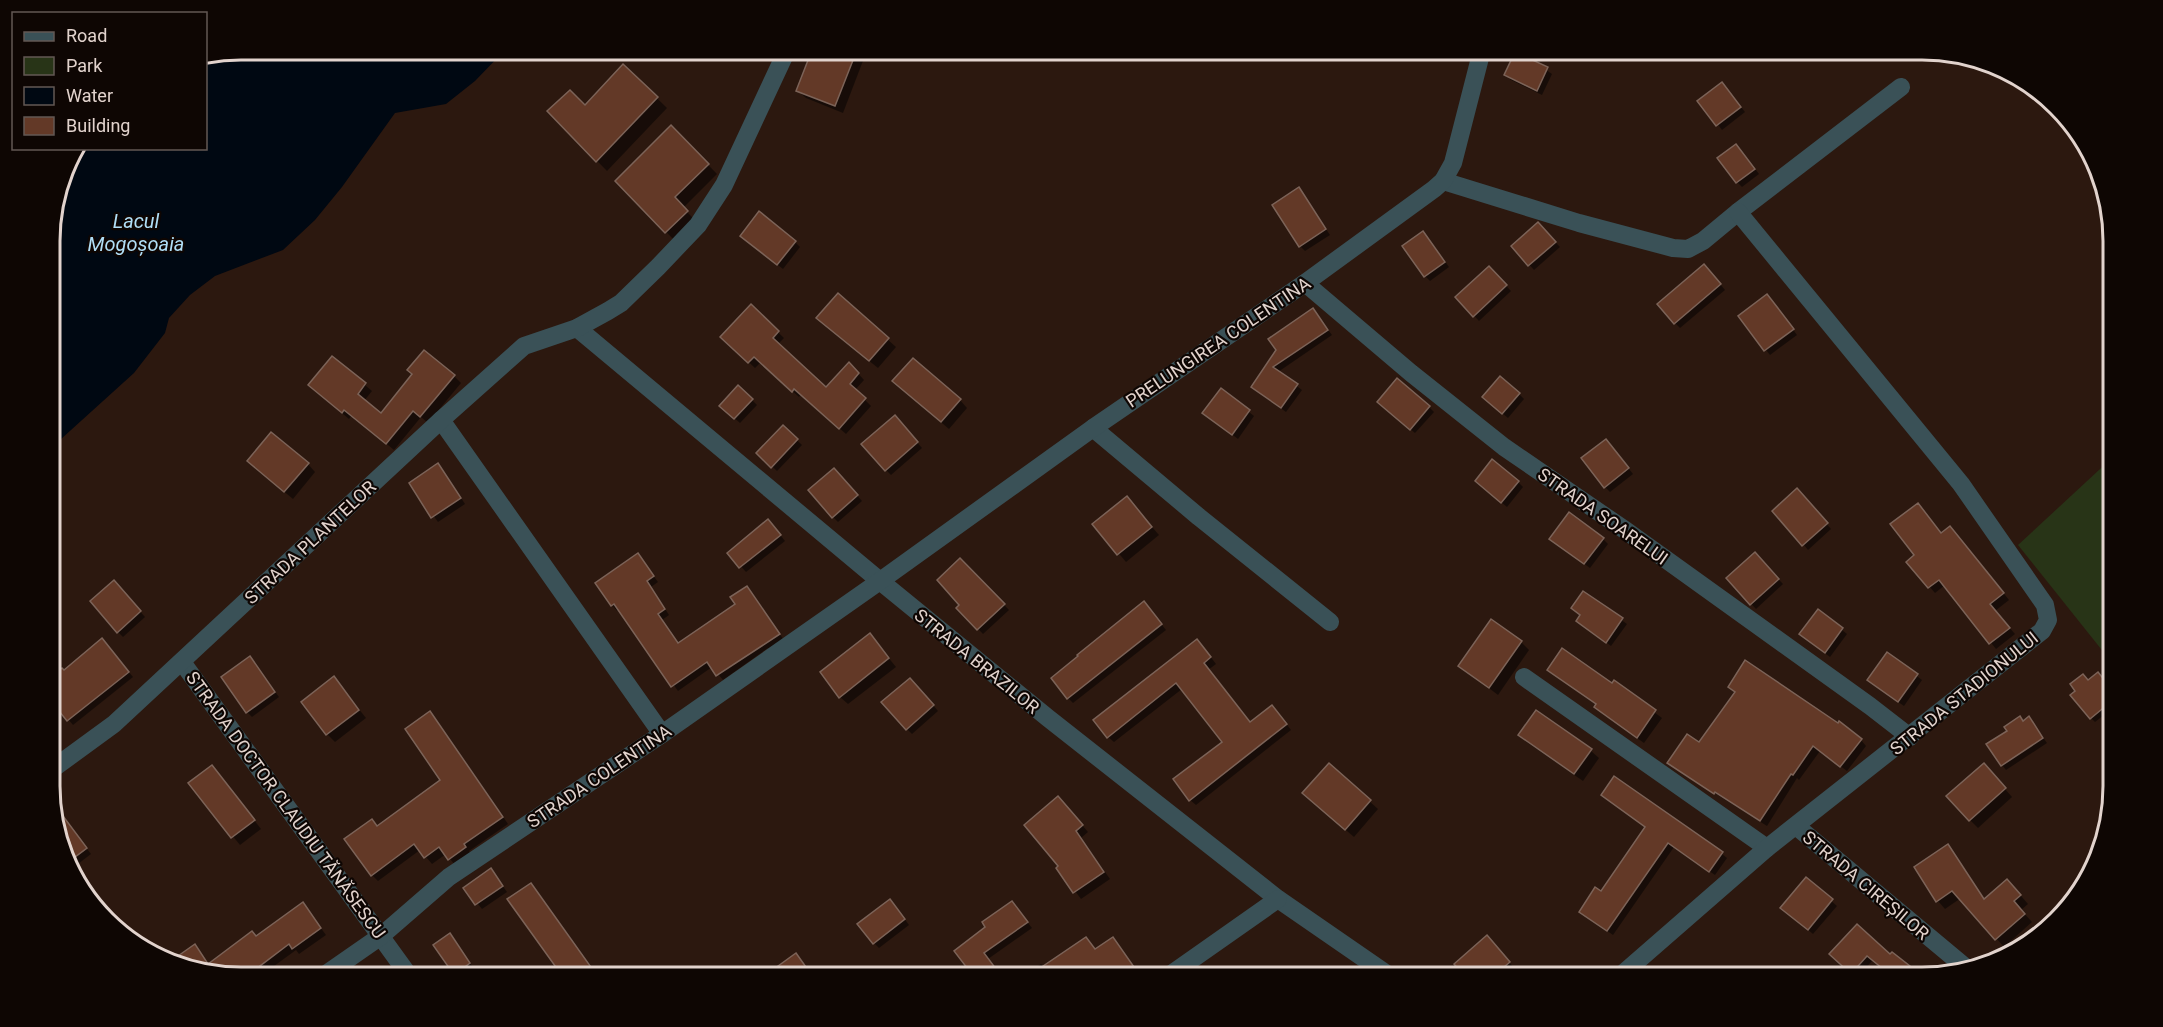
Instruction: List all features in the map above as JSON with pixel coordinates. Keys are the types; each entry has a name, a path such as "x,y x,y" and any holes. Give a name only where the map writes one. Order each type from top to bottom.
{"street":[{"name":"STRADA PLANTELOR","path":"60,763 114,724 441,420 524,346 577,327 621,303 658,267 698,225 724,185 782,60"},
{"name":"PRELUNGIREA COLENTINA","path":"880,581 1093,428 1305,283 1443,181 1453,163 1479,60"},
{"path":"1443,181 1579,223 1673,248 1688,249 1703,241 1901,87"},
{"name":"STRADA STADIONULUI","path":"1630,967 1767,848 2042,632 2048,620 2045,605 1961,484 1738,212"},
{"name":"STRADA SOARELUI","path":"1305,283 1411,373 1504,447 1625,530 1910,737"},
{"name":"STRADA BRAZILOR","path":"577,327 880,581 1048,718 1278,899 1377,967"},
{"path":"441,420 662,734"},
{"path":"1093,428 1330,622"},
{"name":"STRADA COLENTINA","path":"337,967 381,936 449,877 662,734 880,581"},
{"name":"STRADA DOCTOR CLAUDIU TĂNĂSESCU","path":"182,662 403,967"},
{"path":"1524,677 1767,848"},
{"name":"STRADA CIREȘILOR","path":"1796,826 1960,963"},
{"path":"1181,967 1278,899"}],"green space":[{"path":"2103,466 2103,651 2018,545"}],"water":[{"name":"Lacul Mogoșoaia","path":"230,60 495,60 475,81 446,104 395,113 342,187 315,220 283,250 215,276 190,295 169,318 165,333 134,373 60,440 60,230 66,194 85,150 207,150 207,63"}],"building":[{"path":"808,60 853,60 835,106 796,91"},
{"path":"1511,60 1533,60 1548,67 1537,91 1504,75"},
{"path":"623,64 658,97 596,162 547,111 570,90 585,105"},
{"path":"1722,82 1741,107 1716,126 1697,101"},
{"path":"671,125 709,164 675,197 688,211 665,233 615,181"},
{"path":"1736,144 1755,169 1736,183 1717,158"},
{"path":"1299,187 1326,229 1299,247 1272,205"},
{"path":"759,211 796,241 777,265 740,236"},
{"path":"1538,222 1556,242 1528,266 1511,246"},
{"path":"1423,231 1445,262 1424,277 1402,246"},
{"path":"1704,264 1721,284 1674,324 1657,304"},
{"path":"1489,266 1507,285 1473,317 1455,297"},
{"path":"838,293 889,338 869,361 816,318"},
{"path":"1767,294 1794,329 1764,351 1738,316"},
{"path":"751,304 779,331 773,338 826,387 849,362 859,373 850,384 866,398 839,429 794,389 792,392 754,357 748,363 720,337"},
{"path":"1313,308 1328,330 1273,367 1298,384 1281,408 1251,387 1276,350 1268,339"},
{"path":"424,350 455,375 420,417 413,411 386,444 344,410 342,413 308,385 332,356 366,383 358,394 381,413 412,374 407,370"},
{"path":"913,358 961,399 941,422 892,381"},
{"path":"1500,376 1520,393 1502,414 1482,397"},
{"path":"1397,378 1430,406 1410,430 1377,402"},
{"path":"738,385 753,399 734,419 719,406"},
{"path":"1221,388 1250,410 1232,435 1202,413"},
{"path":"895,415 918,442 885,471 861,444"},
{"path":"783,425 798,439 771,468 756,453"},
{"path":"271,432 309,463 284,492 247,461"},
{"path":"1606,439 1629,468 1604,488 1581,458"},
{"path":"1492,459 1519,481 1501,503 1475,481"},
{"path":"438,463 461,498 431,518 409,483"},
{"path":"834,468 858,495 832,518 808,490"},
{"path":"1797,488 1828,523 1802,546 1772,511"},
{"path":"1127,496 1152,527 1117,555 1092,524"},
{"path":"1918,503 1941,533 1950,526 2004,593 1990,604 2010,628 1989,644 1939,580 1928,588 1906,562 1914,555 1890,524"},
{"path":"1569,512 1604,538 1584,564 1549,539"},
{"path":"768,519 781,535 739,568 727,553"},
{"path":"1755,552 1779,579 1750,605 1726,578"},
{"path":"638,553 654,576 647,581 665,609 658,614 678,643 735,604 730,597 747,586 780,634 716,676 707,662 671,687 614,604 611,606 595,583"},
{"path":"960,558 1005,604 977,630 956,608 959,605 937,580"},
{"path":"114,580 141,611 117,633 90,601"},
{"path":"1583,591 1623,618 1606,643 1576,621 1580,615 1571,608"},
{"path":"1144,601 1162,624 1067,699 1051,678"},
{"path":"1818,609 1843,628 1825,653 1799,634"},
{"path":"1491,619 1522,641 1489,688 1458,666"},
{"path":"870,633 889,658 839,698 820,672"},
{"path":"102,638 129,672 67,721 60,712 60,670 62,668 64,670"},
{"path":"1197,639 1211,657 1204,663 1250,722 1272,705 1287,724 1189,801 1173,779 1222,742 1176,683 1107,738 1093,720"},
{"path":"1562,648 1612,683 1614,680 1656,710 1637,738 1594,707 1596,704 1547,670"},
{"path":"1887,652 1918,674 1898,702 1867,680"},
{"path":"250,656 275,692 246,713 221,677"},
{"path":"1745,660 1838,723 1839,721 1862,739 1840,767 1813,746 1793,775 1791,774 1760,821 1667,763 1687,734 1699,742 1735,692 1728,687"},
{"path":"2098,672 2103,678 2103,708 2090,719 2070,695 2075,691 2070,684 2083,674 2088,680"},
{"path":"334,676 359,710 326,735 301,702"},
{"path":"910,678 934,705 906,730 881,702"},
{"path":"1536,710 1592,749 1574,774 1518,735"},
{"path":"430,711 503,817 464,844 466,847 448,860 439,847 424,858 414,844 371,876 344,839 372,819 377,826 440,780 405,729"},
{"path":"2020,716 2023,721 2029,716 2043,738 2001,766 1986,744 2007,731 2004,727"},
{"path":"1329,763 1371,800 1345,830 1302,793"},
{"path":"1984,763 2006,788 1969,821 1946,796"},
{"path":"212,765 255,820 231,838 188,783"},
{"path":"1614,776 1723,852 1709,872 1668,843 1607,931 1579,912 1595,887 1601,891 1645,827 1601,795"},
{"path":"1058,796 1083,825 1076,831 1104,872 1073,893 1056,868 1058,866 1024,825"},
{"path":"63,816 87,848 75,857 66,833"},
{"path":"1948,844 1984,899 2007,879 2021,895 2014,901 2025,914 1995,940 1952,891 1936,902 1914,867"},
{"path":"491,868 503,886 475,905 463,888"},
{"path":"1806,877 1833,899 1808,930 1780,908"},
{"path":"531,883 591,967 556,967 507,899"},
{"path":"890,899 905,919 873,944 857,924"},
{"path":"1012,901 1028,922 984,953 994,967 966,967 954,951 985,927 982,922"},
{"path":"303,902 321,928 292,949 289,944 259,967 206,964 179,955 195,944 208,964 252,931 256,936"},
{"path":"1857,924 1890,954 1892,952 1911,967 1881,967 1867,956 1857,967 1843,967 1829,954"},
{"path":"450,933 470,963 465,967 448,967 433,945"},
{"path":"1487,935 1510,962 1504,967 1457,967 1454,964"},
{"path":"1086,937 1095,949 1113,937 1134,967 1042,967"},
{"path":"796,953 806,967 777,967"}]}
